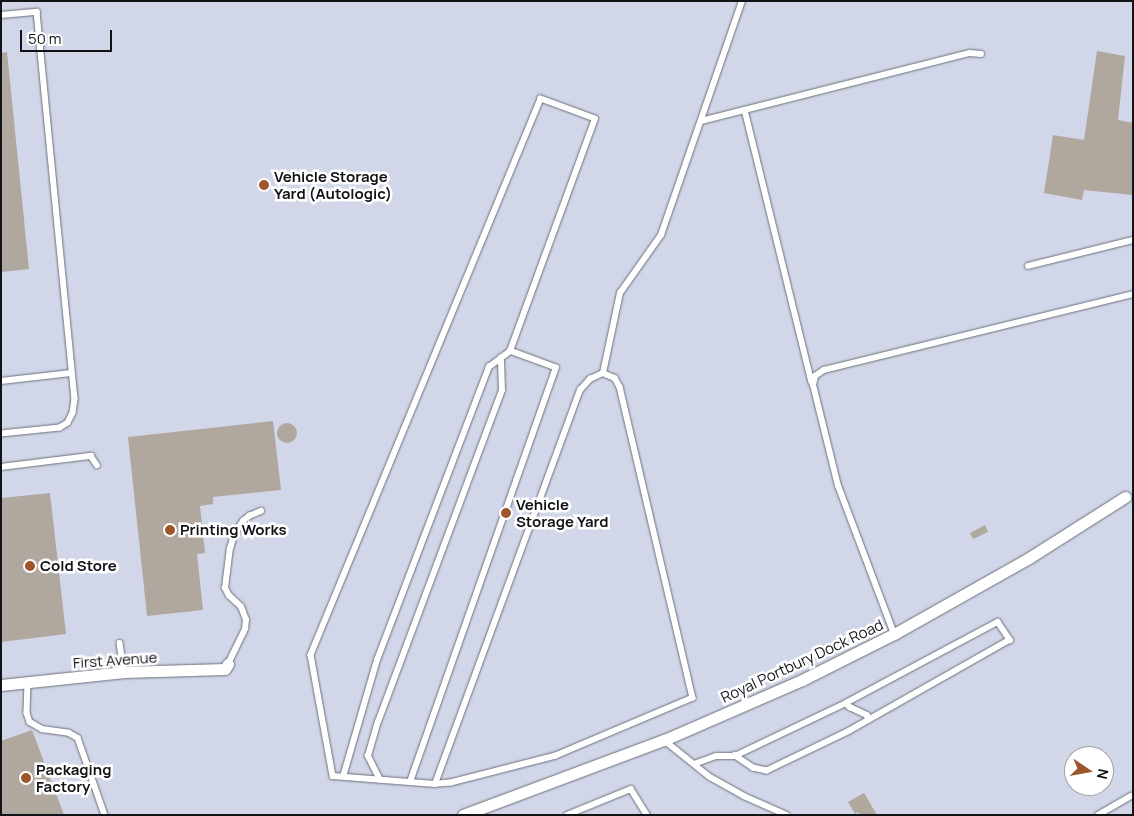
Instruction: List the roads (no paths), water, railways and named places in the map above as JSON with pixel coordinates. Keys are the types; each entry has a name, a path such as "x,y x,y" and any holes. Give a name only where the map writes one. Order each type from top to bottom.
{"street":[{"name":"Royal Portbury Dock Road","path":"463,815 664,740 802,680 894,634 1029,558 1129,494"},
{"name":"First Avenue","path":"1,685 124,672 225,669 228,664"}],"lane":[{"path":"603,373 620,293 661,235 742,1"},
{"path":"1,15 38,12 75,399 73,413 68,423 60,428 1,434"},
{"path":"701,121 970,53 981,54"},
{"path":"343,777 377,660 490,366 510,351 595,119 541,99 311,654 332,776 343,777 380,780 435,784 451,784 556,756 693,698 620,387 615,378 603,373 590,379 580,390 435,784"},
{"path":"745,110 838,486 894,634"},
{"path":"1028,266 1133,240"},
{"path":"813,385 814,376 824,370 1133,294"},
{"path":"410,782 556,368 510,351"},
{"path":"380,780 368,756 382,713 502,390 501,358"},
{"path":"1,381 72,373"},
{"path":"1,467 92,456 97,465"},
{"path":"228,664 245,629 246,620 241,607 229,596 225,588 230,549 234,534 243,521 248,516 261,511"},
{"path":"694,764 716,756 735,756 846,703 998,622 1010,640 869,720 767,770 753,768 735,756"},
{"path":"120,643 124,672"},
{"path":"28,682 27,713 30,722 42,729 70,733 78,738 105,815"},
{"path":"846,703 867,715 869,720"},
{"path":"664,740 694,764 728,787 787,815"},
{"path":"567,815 631,789 647,815"},
{"path":"1098,815 1106,813 1131,796"}],"place":[{"name":"Vehicle Storage Yard (Autologic)","path":"264,185"},
{"name":"Vehicle Storage Yard","path":"506,513"},
{"name":"Printing Works","path":"170,530"},
{"name":"Cold Store","path":"30,566"},
{"name":"Packaging Factory","path":"26,778"}]}
